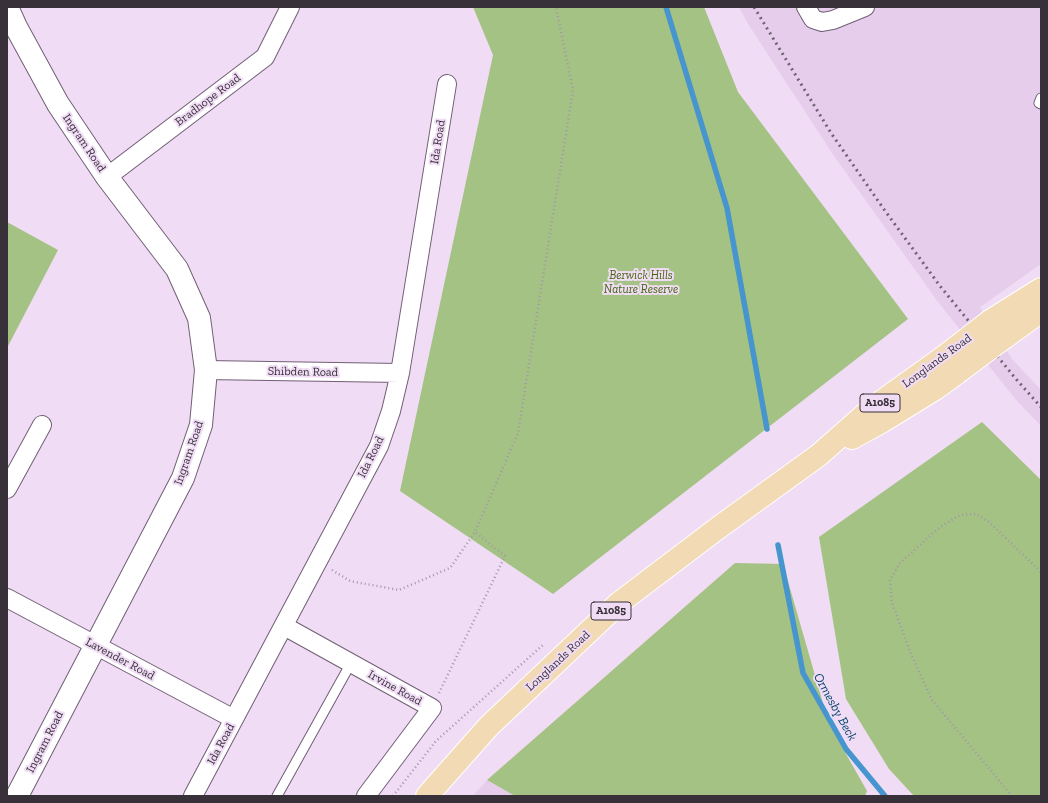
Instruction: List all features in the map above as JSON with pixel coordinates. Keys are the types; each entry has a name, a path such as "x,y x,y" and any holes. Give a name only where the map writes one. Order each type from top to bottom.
{"main road":[{"name":"Longlands Road","path":"427,796 489,726 619,603 718,528 819,455 883,421 935,389 951,364 990,321 1041,289"},
{"name":"Longlands Road","path":"951,364 1004,338 1041,311"}],"street":[{"name":"Ingram Road","path":"7,7 16,27 58,104 107,177 177,269 199,318 206,370 201,425 183,478 17,796"},
{"name":"Bradhope Road","path":"107,177 265,57 290,7"},
{"path":"806,7 813,19 822,22 832,20 865,7"},
{"name":"Ida Road","path":"193,796 379,446 391,411 400,374 447,84"},
{"name":"Shibden Road","path":"206,370 400,374"},
{"path":"7,489 42,425"},
{"name":"Lavender Road","path":"7,598 234,720"},
{"name":"Irvine Road","path":"284,626 432,708 366,796"}],"lane":[{"path":"1041,98 1039,103 1041,104"},
{"path":"277,796 351,663"}],"path":[{"path":"318,561 350,581 399,590 450,568 474,532 518,433 573,90 556,7"},
{"path":"1012,796 932,700 911,654 892,603 890,580 900,563 940,526 960,515 976,514 988,521 1041,572"},
{"path":"432,708 505,556 474,532"}],"shaded area":[{"path":"739,7 1041,7 1041,264 980,307 1012,359 1041,390 1041,426 1017,401 938,302 834,156 748,24"},
{"path":"487,780 515,796 473,796"}],"green space":[{"name":"Berwick Hills Nature Reserve","path":"473,7 704,7 738,92 908,319 553,594 400,491 493,55"},
{"path":"7,222 58,250 7,348"},
{"path":"982,422 1041,480 1041,796 914,796 889,769 846,699 819,537"},
{"path":"735,563 783,564 829,724 867,791 865,796 515,796 487,780"}],"waterway":[{"path":"666,7 727,208 767,429"},
{"name":"Ormesby Beck","path":"778,545 803,673 846,749 885,796"}],"railway":[{"path":"754,7 831,133 883,208 940,286 1016,379 1041,407"}]}
